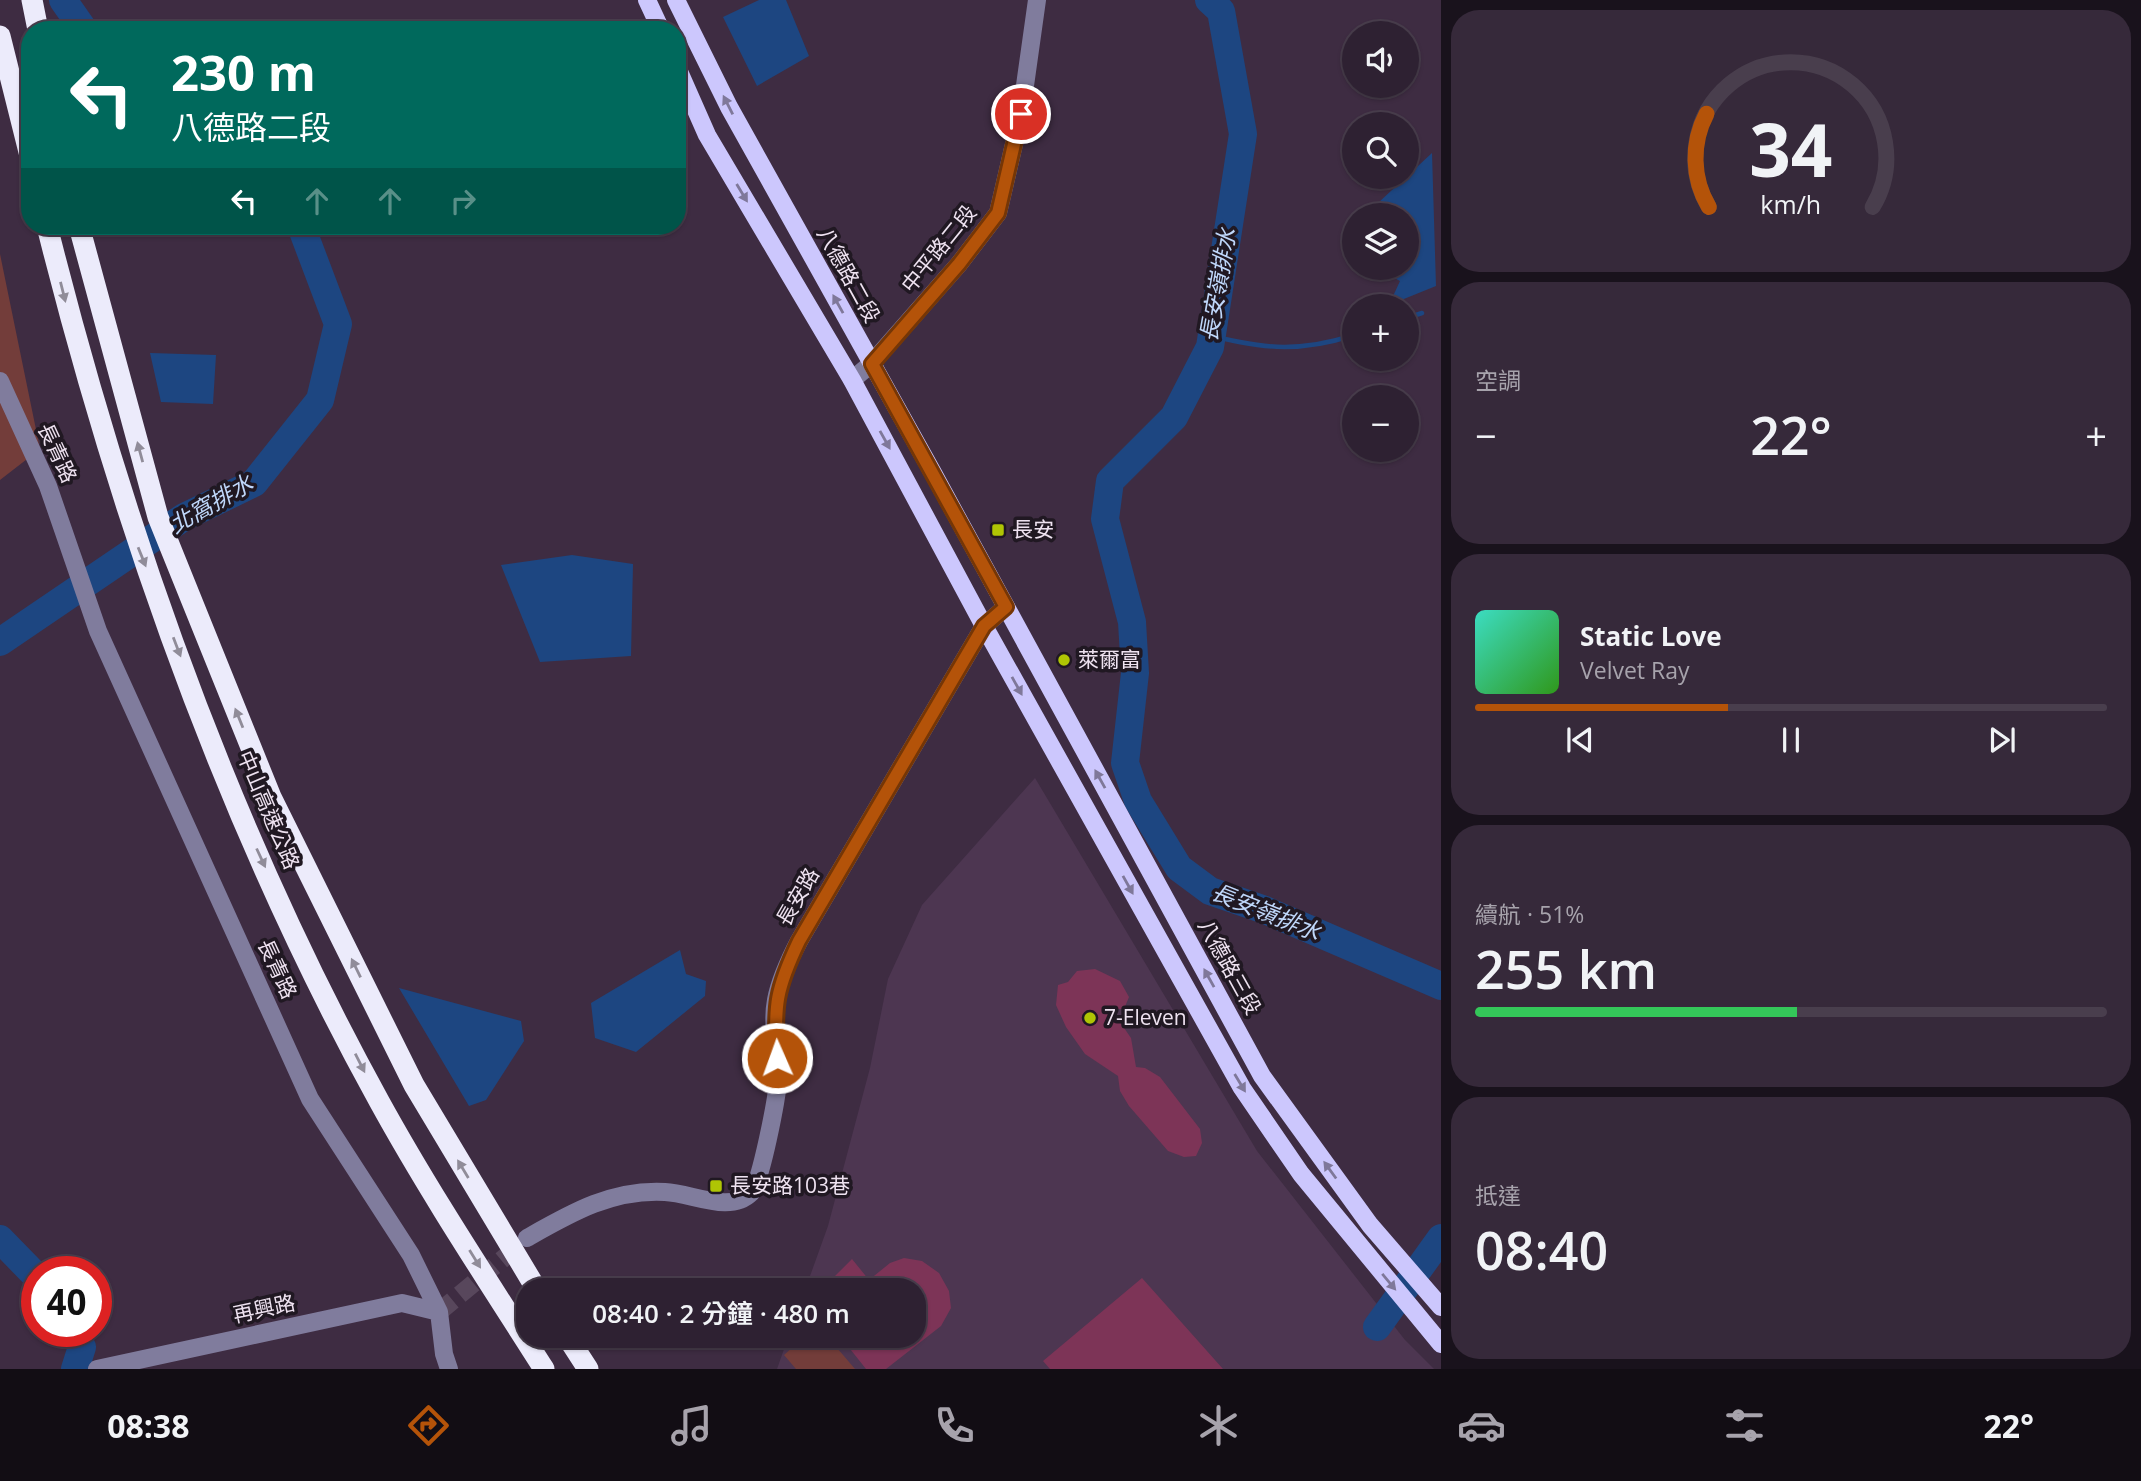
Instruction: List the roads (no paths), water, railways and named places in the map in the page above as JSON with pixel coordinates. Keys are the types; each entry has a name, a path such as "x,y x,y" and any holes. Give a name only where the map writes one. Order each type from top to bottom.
{"highway":[{"path":"32,0 36,21"},
{"path":"0,36 21,120"},
{"name":"中山高速公路","path":"49,235 70,320 132,531 237,807 317,978 379,1101 544,1369"},
{"name":"中山高速公路","path":"81,235 158,517 271,796 414,1085 530,1278"},
{"path":"574,1348 588,1369"}],"main road":[{"path":"647,0 656,21"},
{"name":"八德路二段","path":"676,0 729,107 1006,607"},
{"path":"686,87 708,135 852,380 984,626 1242,1088 1301,1174 1441,1345"},
{"name":"八德路三段","path":"1006,607 1262,1076 1370,1226 1441,1306"}],"street":[{"name":"中平路二段","path":"852,380 872,364 959,264 998,213 1021,114 1037,0"},
{"name":"長青路","path":"0,381 48,485 98,631 310,1099 411,1255 439,1312"},
{"path":"984,626 1006,607"},
{"name":"長安路","path":"527,1238 582,1206 633,1193 670,1192 727,1203 740,1202 754,1191 762,1165 778,1079 775,1002 784,971 984,626"},
{"name":"再興路","path":"103,1368 402,1303 439,1312"},
{"path":"439,1312 444,1354 449,1369"}],"water":[{"path":"759,0 786,0 809,56 757,86 723,17"},
{"path":"1432,153 1436,286 1416,294 1394,294 1398,280 1419,280 1419,203 1378,203 1393,189 1419,189 1419,165"},
{"path":"150,353 216,355 213,404 161,402"},
{"path":"572,555 633,564 631,656 540,662 501,565"},
{"path":"680,950 686,974 706,981 705,996 636,1052 595,1038 591,1003"},
{"path":"399,988 521,1021 524,1041 486,1100 469,1106"}],"waterway":[{"name":"北窩排水","path":"63,0 78,21"},
{"name":"長安嶺排水","path":"1209,0 1221,11 1243,134 1210,347 1174,417 1110,481 1105,519 1132,622 1135,673 1125,763 1138,801 1179,868 1210,891 1265,910 1441,986"},
{"name":"北窩排水","path":"0,642 184,517 254,483 320,400 338,324 304,235"},
{"path":"1200,333 1277,347 1314,345 1342,338"},
{"name":"長安嶺排水","path":"1377,1327 1441,1238"},
{"name":"北窩排水","path":"0,1239 21,1261"},
{"name":"北窩排水","path":"75,1369 82,1347"}],"tunnel":[{"path":"439,1312 522,1243"}],"place":[{"name":"長安","path":"998,530"},
{"name":"萊爾富","path":"1064,660"},
{"name":"7-Eleven","path":"1090,1018"},
{"name":"長安路103巷","path":"716,1186"}]}
